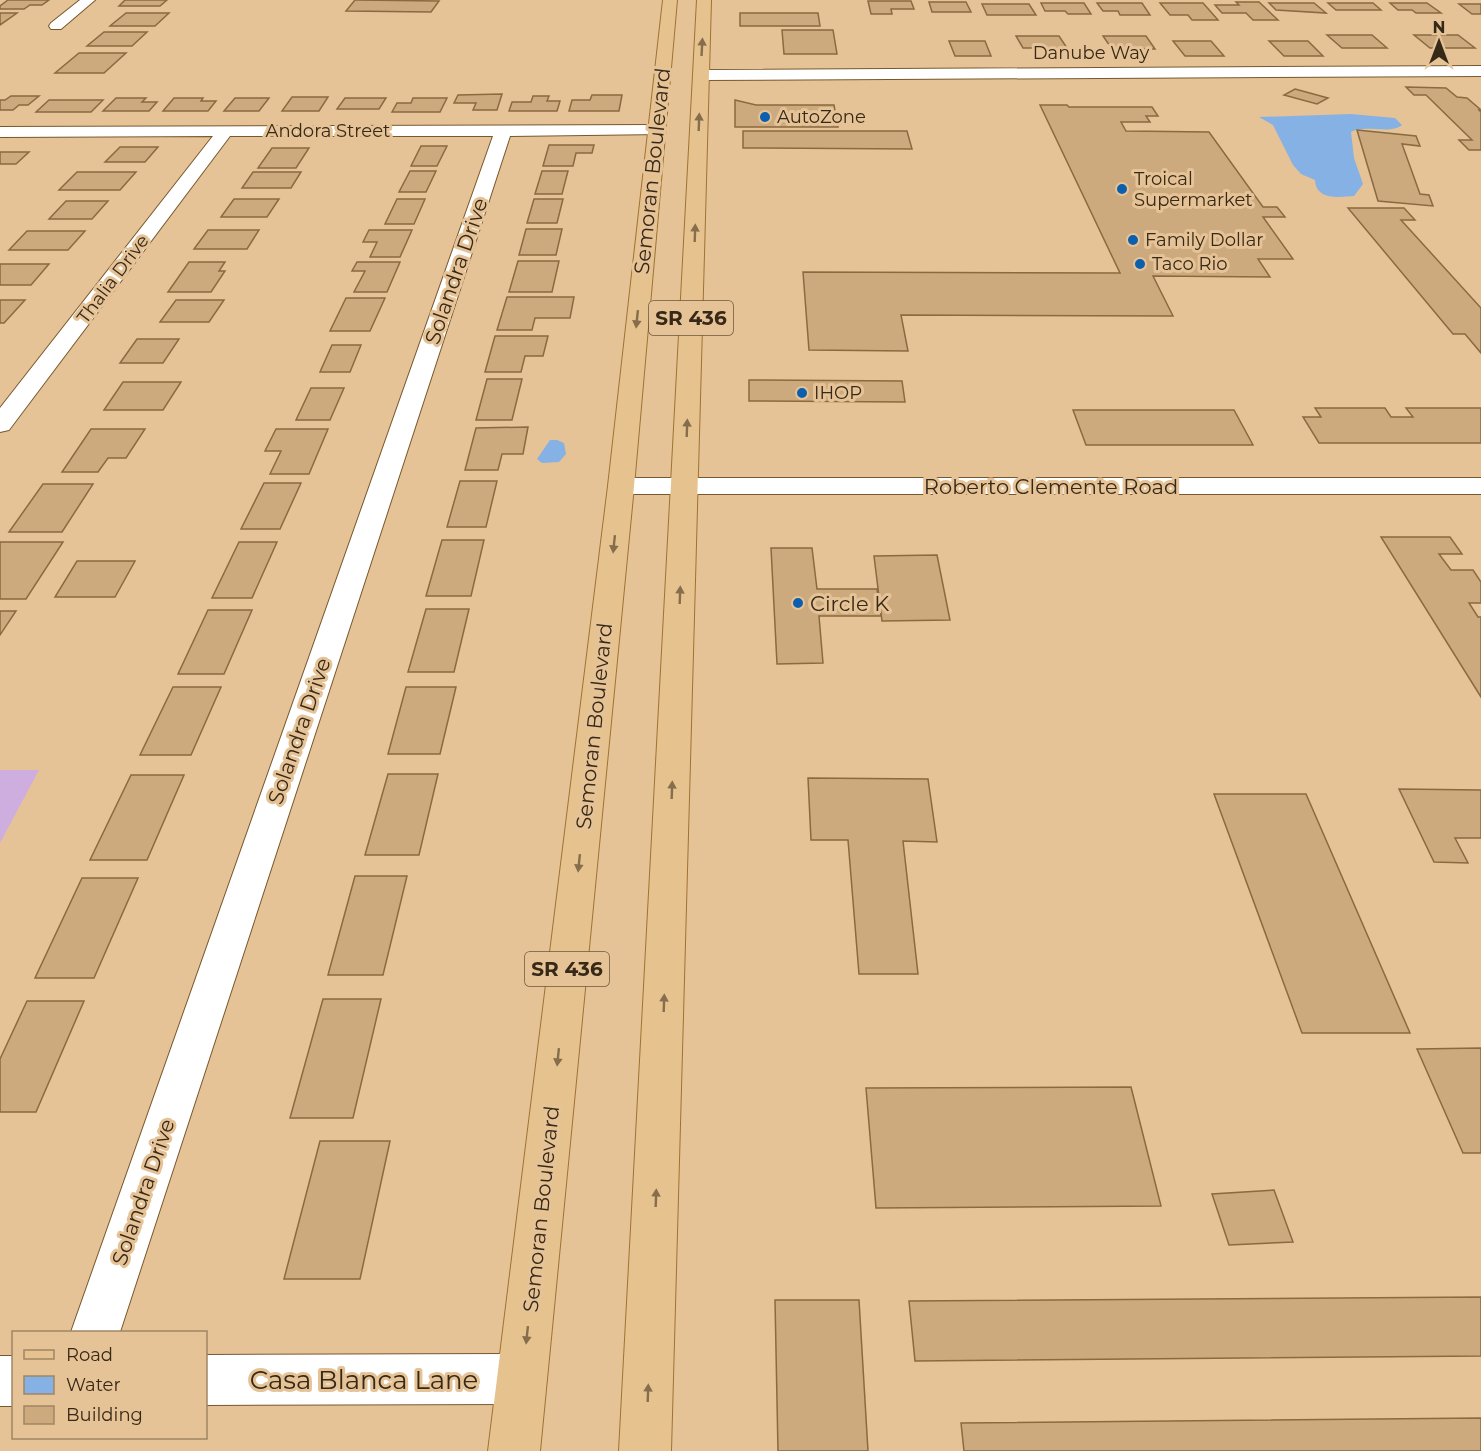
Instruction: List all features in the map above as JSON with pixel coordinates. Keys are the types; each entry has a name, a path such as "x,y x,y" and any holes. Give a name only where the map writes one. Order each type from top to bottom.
{"main road":[{"name":"Semoran Boulevard","path":"645,1451 700,94 665,54 670,0"},
{"name":"Semoran Boulevard","path":"514,1451 621,486 656,130 683,73 704,0"}],"street":[{"path":"56,26 88,0"},
{"name":"Danube Way","path":"683,73 1481,71"},
{"name":"Andora Street","path":"0,132 656,130"},
{"name":"Solandra Drive","path":"95,1331 504,131"},
{"name":"Thalia Drive","path":"0,425 225,132"},
{"name":"Roberto Clemente Road","path":"621,486 1481,486"},
{"name":"Casa Blanca Lane","path":"207,1380 522,1379"}],"shaded area":[{"path":"0,770 39,770 0,843"}],"water":[{"path":"1351,114 1395,118 1402,125 1391,129 1364,129 1351,132 1354,158 1363,184 1354,196 1342,197 1324,195 1316,187 1315,180 1301,174 1293,165 1273,125 1259,117"},
{"path":"550,440 564,443 566,454 559,462 542,463 537,459"}],"building":[{"path":"8,0 49,0 42,5 30,5 24,9 0,9 0,6"},
{"path":"125,0 167,0 160,6 119,6"},
{"path":"355,0 439,1 431,12 346,11"},
{"path":"868,1 911,1 914,9 891,9 892,14 871,14"},
{"path":"929,2 966,2 971,12 932,12"},
{"path":"1236,2 1259,2 1278,20 1253,20 1246,13 1222,13 1215,5 1239,5"},
{"path":"1041,3 1084,3 1091,14 1045,11"},
{"path":"1097,3 1142,3 1150,15 1120,15 1118,11 1103,11"},
{"path":"1160,3 1203,3 1218,20 1192,20 1188,15 1170,15"},
{"path":"1269,3 1314,3 1326,13 1276,10"},
{"path":"1328,3 1373,3 1381,10 1336,10"},
{"path":"1390,3 1427,3 1441,13 1398,10"},
{"path":"982,4 1029,4 1036,15 987,15"},
{"path":"1459,4 1481,4 1481,14 1472,14"},
{"path":"0,13 17,13 0,25"},
{"path":"126,13 169,13 155,26 110,26"},
{"path":"740,13 818,13 820,26 740,26"},
{"path":"782,30 833,30 837,54 784,54"},
{"path":"104,32 147,32 132,46 87,46"},
{"path":"1327,35 1372,35 1387,48 1342,48"},
{"path":"1414,35 1458,35 1475,48 1430,48"},
{"path":"1016,36 1059,36 1067,48 1023,48"},
{"path":"1103,36 1146,36 1155,49 1112,49"},
{"path":"949,41 985,41 991,56 955,56"},
{"path":"1173,41 1211,41 1224,56 1185,56"},
{"path":"1269,41 1308,41 1323,56 1284,56"},
{"path":"79,53 126,53 104,73 55,73"},
{"path":"1406,87 1446,88 1457,97 1467,98 1481,110 1479,110 1481,112 1481,150 1469,150 1459,140 1472,140 1426,95 1414,95"},
{"path":"1295,89 1328,98 1317,104 1284,95"},
{"path":"502,94 497,110 473,110 476,103 454,103 458,95"},
{"path":"592,95 622,95 619,111 569,111 572,100 590,100"},
{"path":"11,96 39,96 28,105 19,105 13,110 0,110 0,100"},
{"path":"533,96 549,96 547,101 560,101 557,111 509,111 512,102 531,102"},
{"path":"292,97 328,97 319,111 282,111"},
{"path":"116,98 146,98 142,102 157,102 149,111 103,111"},
{"path":"174,98 203,98 201,101 216,101 208,111 163,111"},
{"path":"235,98 269,98 259,111 224,111"},
{"path":"345,98 386,98 379,109 337,109"},
{"path":"413,98 447,98 440,112 392,112 397,103 411,103"},
{"path":"49,100 103,100 91,112 36,112"},
{"path":"735,100 756,105 834,105 838,127 735,127"},
{"path":"1040,105 1152,107 1158,116 1146,116 1150,122 1121,122 1126,131 1209,132 1263,207 1277,207 1285,217 1263,217 1293,259 1258,259 1270,277 1153,276 1173,316 901,315 908,351 809,350 803,272 1120,273"},
{"path":"1357,130 1416,136 1420,146 1402,144 1420,194 1429,195 1433,206 1378,201"},
{"path":"743,131 907,131 912,149 743,148"},
{"path":"549,145 594,145 592,153 576,153 573,166 543,166"},
{"path":"421,146 447,146 437,166 411,166"},
{"path":"120,147 158,147 145,162 105,162"},
{"path":"272,148 309,148 296,168 258,168"},
{"path":"0,152 29,152 16,164 0,164"},
{"path":"410,171 436,171 426,192 399,192"},
{"path":"542,171 568,171 562,194 535,194"},
{"path":"77,172 136,172 120,190 59,190"},
{"path":"253,172 301,172 291,188 242,188"},
{"path":"234,199 279,199 267,217 221,217"},
{"path":"397,199 425,199 414,224 385,224"},
{"path":"534,199 563,199 557,223 527,223"},
{"path":"66,201 108,201 92,219 49,219"},
{"path":"1348,208 1404,208 1415,220 1401,220 1481,308 1481,353 1465,334 1453,334"},
{"path":"526,229 562,229 556,255 519,255"},
{"path":"208,230 259,230 247,249 194,249"},
{"path":"369,230 412,230 400,257 370,257 377,242 363,242"},
{"path":"27,231 85,231 68,250 9,250"},
{"path":"518,261 559,261 552,292 509,292"},
{"path":"189,262 225,262 219,271 225,271 211,292 168,292"},
{"path":"357,262 400,262 387,292 354,292 365,271 352,271"},
{"path":"0,264 49,264 31,285 0,285"},
{"path":"507,297 574,297 570,318 535,318 532,330 497,330"},
{"path":"346,298 385,298 370,331 330,331"},
{"path":"0,300 25,300 4,323 0,323"},
{"path":"176,300 224,300 209,322 160,322"},
{"path":"495,336 548,336 543,356 525,356 521,372 485,372"},
{"path":"137,339 179,339 163,363 120,363"},
{"path":"332,345 361,345 350,372 320,372"},
{"path":"487,379 522,379 512,420 476,420"},
{"path":"749,380 902,381 905,402 749,401"},
{"path":"123,382 181,382 163,410 104,410"},
{"path":"311,388 344,388 330,420 296,420"},
{"path":"1315,408 1385,408 1391,417 1413,417 1406,408 1481,408 1481,443 1319,443 1303,417 1321,417"},
{"path":"1073,410 1234,410 1253,445 1086,445"},
{"path":"528,427 523,454 502,454 498,470 465,470 476,428"},
{"path":"91,429 145,429 126,458 108,458 98,472 62,472"},
{"path":"276,429 328,429 309,474 270,474 281,451 265,451"},
{"path":"460,481 497,481 486,527 447,527"},
{"path":"264,483 301,483 280,529 241,529"},
{"path":"43,484 93,484 62,532 9,532"},
{"path":"1381,537 1450,537 1462,554 1439,554 1451,570 1473,570 1481,582 1481,603 1469,603 1478,617 1481,617 1481,697"},
{"path":"442,540 484,540 471,596 426,596"},
{"path":"0,542 63,542 26,599 0,599"},
{"path":"239,542 277,542 252,598 212,598"},
{"path":"771,548 812,548 817,589 877,589 881,616 819,616 823,663 777,664"},
{"path":"937,555 950,620 882,621 874,556"},
{"path":"77,561 135,561 115,597 55,597"},
{"path":"426,609 469,609 454,672 408,672"},
{"path":"208,610 252,610 224,674 178,674"},
{"path":"0,611 16,611 0,635"},
{"path":"173,687 221,687 191,755 140,755"},
{"path":"406,687 456,687 440,754 388,754"},
{"path":"388,774 438,774 419,855 365,855"},
{"path":"131,775 184,775 147,860 90,860"},
{"path":"808,778 928,779 937,842 903,841 918,974 859,974 848,840 811,840"},
{"path":"1399,789 1481,790 1481,838 1455,838 1468,863 1434,862"},
{"path":"1214,794 1306,794 1410,1033 1302,1033"},
{"path":"355,876 407,876 383,975 328,975"},
{"path":"82,878 138,878 94,978 35,978"},
{"path":"323,999 381,999 353,1118 290,1118"},
{"path":"27,1001 84,1001 36,1112 0,1112 0,1059"},
{"path":"1481,1048 1481,1153 1463,1153 1417,1049"},
{"path":"1131,1087 1161,1206 876,1208 866,1088"},
{"path":"320,1141 390,1141 360,1279 284,1279"},
{"path":"1274,1190 1293,1242 1229,1245 1212,1194"},
{"path":"1481,1297 1481,1356 915,1361 909,1301"},
{"path":"775,1300 859,1300 868,1451 778,1451"},
{"path":"1481,1418 1481,1451 964,1451 961,1423"}],"place":[{"name":"AutoZone","path":"765,117"},
{"name":"Troical Supermarket","path":"1122,189"},
{"name":"Family Dollar","path":"1133,240"},
{"name":"Taco Rio","path":"1140,264"},
{"name":"IHOP","path":"802,393"},
{"name":"Circle K","path":"798,603"}]}
